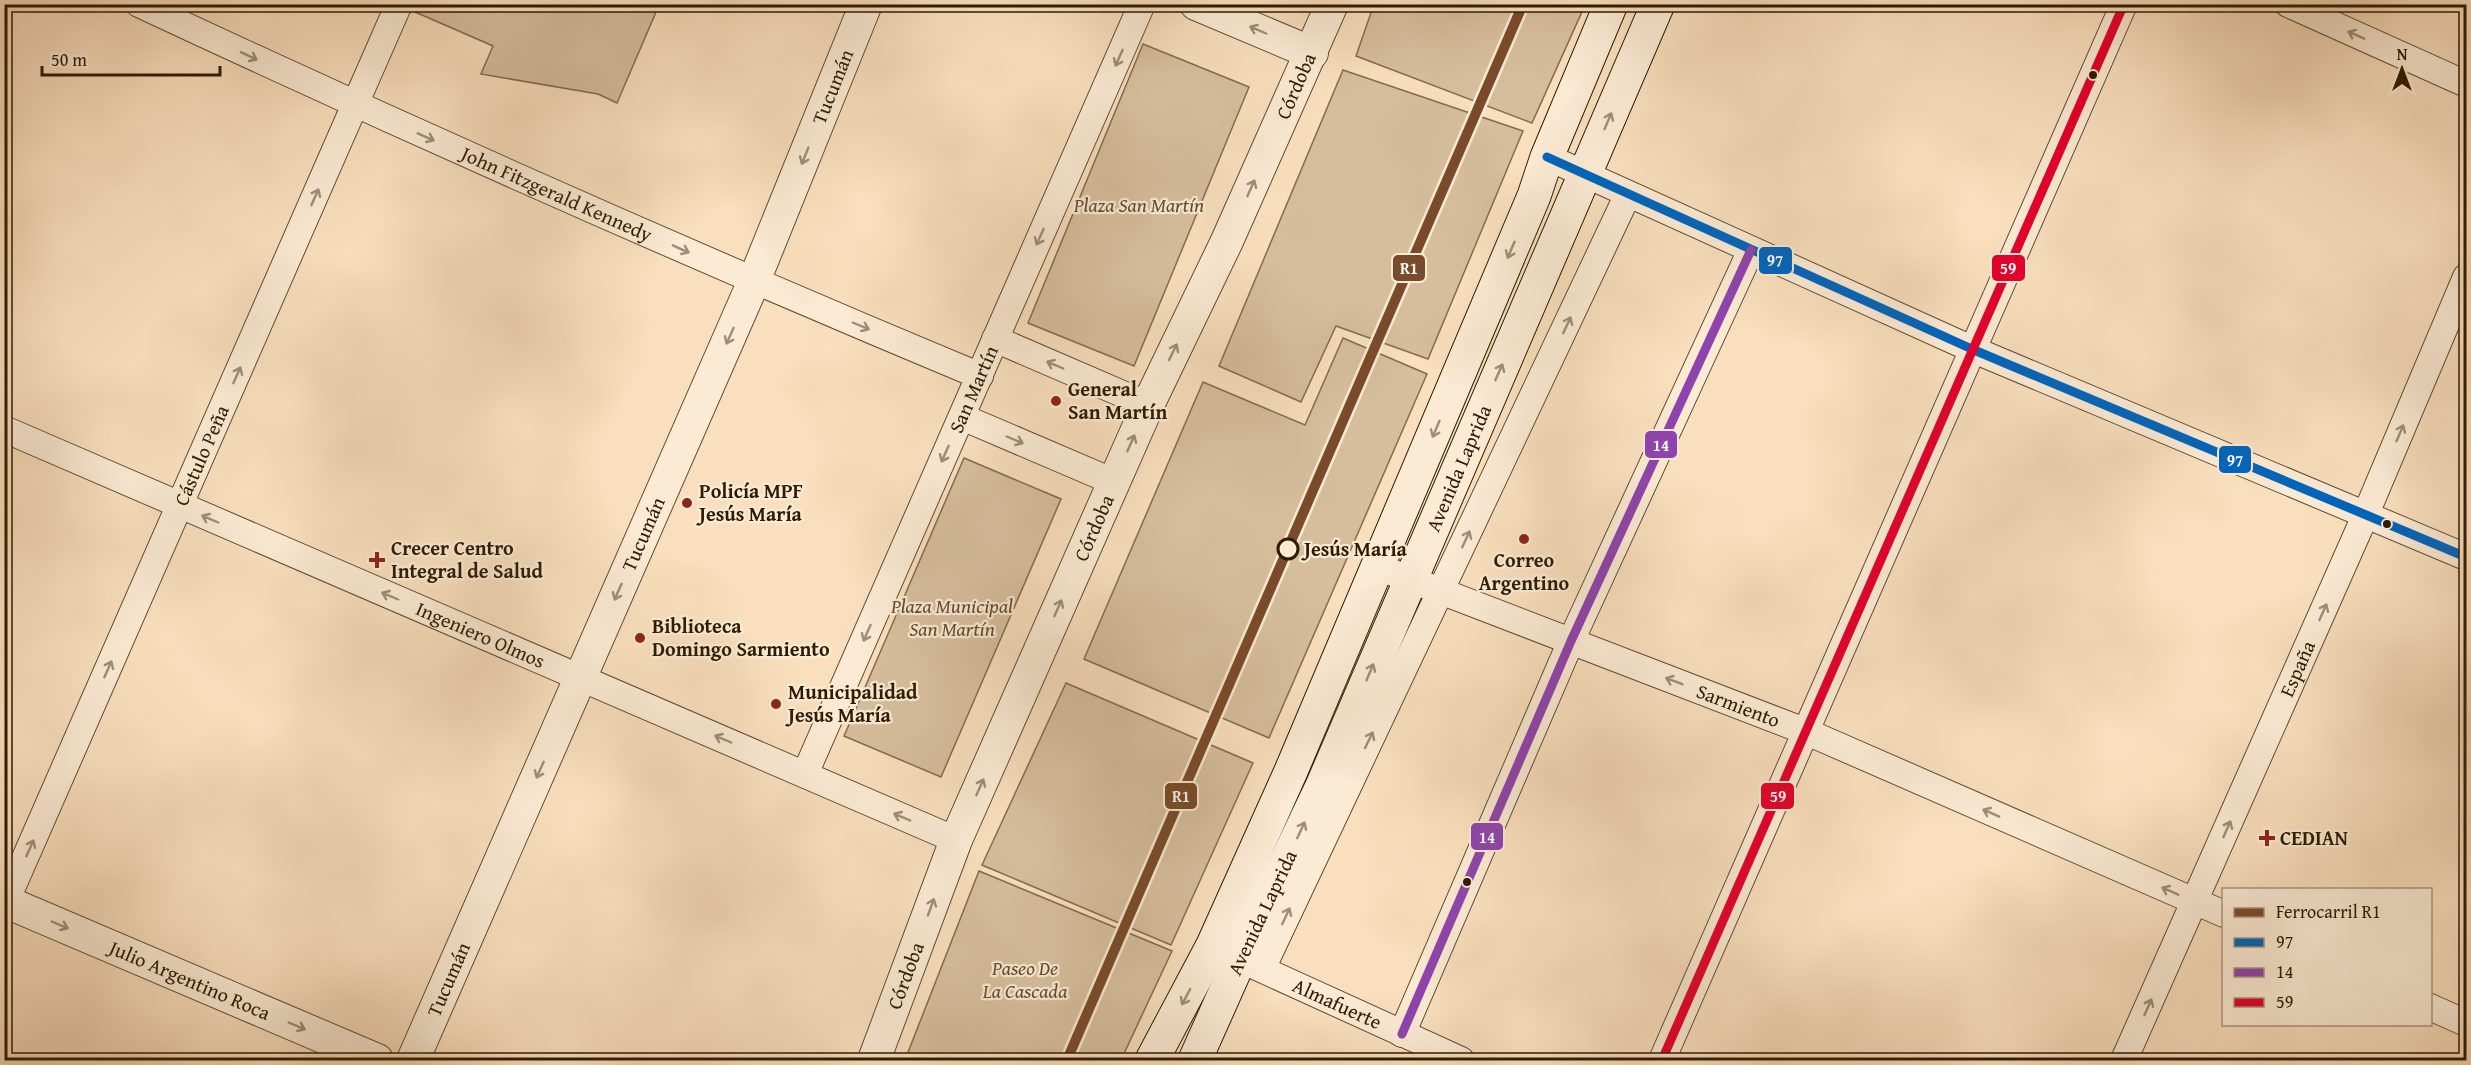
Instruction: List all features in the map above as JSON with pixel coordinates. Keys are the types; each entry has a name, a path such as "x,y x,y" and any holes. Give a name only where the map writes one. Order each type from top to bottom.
{"main road":[{"name":"Avenida Laprida","path":"1152,1060 1238,958 1291,771 1529,207 1611,4"},
{"name":"Avenida Laprida","path":"1195,1060 1238,958 1323,784 1658,4"}],"street":[{"name":"John Fitzgerald Kennedy","path":"139,4 355,105 754,281 980,376"},
{"name":"Cástulo Peña","path":"5,903 399,4"},
{"name":"Tucumán","path":"413,1060 754,281 866,4"},
{"name":"San Martín","path":"805,774 1142,4"},
{"path":"1196,4 1312,53"},
{"name":"Córdoba","path":"874,1060 956,840 1148,405 1227,241 1332,4"},
{"path":"1662,1060 2124,4"},
{"path":"2288,4 2466,84"},
{"path":"1548,157 1974,350 2466,557"},
{"path":"1238,958 1343,793 1441,592 1628,194"},
{"path":"1402,1034 1571,641 1750,250"},
{"name":"España","path":"2124,1060 2196,902 2365,516 2466,277"},
{"path":"995,339 1148,405"},
{"path":"962,417 1114,482"},
{"name":"Ingeniero Olmos","path":"4,429 956,840"},
{"name":"Sarmiento","path":"1378,567 1807,732 2222,914"},
{"name":"Julio Argentino Roca","path":"5,903 377,1060"},
{"name":"Almafuerte","path":"1238,958 1461,1060"},
{"path":"2432,1008 2466,1023"}],"green space":[{"path":"1374,4 1585,5 1532,123 1356,56"},
{"path":"399,5 659,5 617,103 598,94 481,74 493,46"},
{"name":"Plaza San Martín","path":"1143,44 1249,87 1134,366 1028,323"},
{"path":"1343,70 1523,131 1428,359 1336,326 1301,402 1219,366"},
{"path":"1343,338 1427,374 1269,738 1084,659 1203,382 1305,425"},
{"name":"Plaza Municipal San Martín","path":"964,458 1061,499 941,777 844,736"},
{"path":"1066,683 1253,763 1171,945 982,865"},
{"name":"Paseo De La Cascada","path":"979,871 1172,951 1121,1060 905,1060"}],"rail line":[{"name":"R1","path":"1067,1060 1523,4"}],"transit line":[{"name":"59","path":"1662,1060 2124,4"},
{"name":"97","path":"1547,157 1974,350 2466,557"},
{"name":"14","path":"1402,1034 1571,641 1751,250"}],"place":[{"name":"General San Martín","path":"1056,401"},
{"name":"Policía MPF Jesús María","path":"687,503"},
{"name":"Correo Argentino","path":"1524,539"},
{"name":"Jesús María","path":"1288,549"},
{"name":"Crecer Centro Integral de Salud","path":"377,560"},
{"name":"Biblioteca Domingo Sarmiento","path":"640,638"},
{"name":"Municipalidad Jesús María","path":"776,704"},
{"name":"CEDIAN","path":"2267,838"}]}
